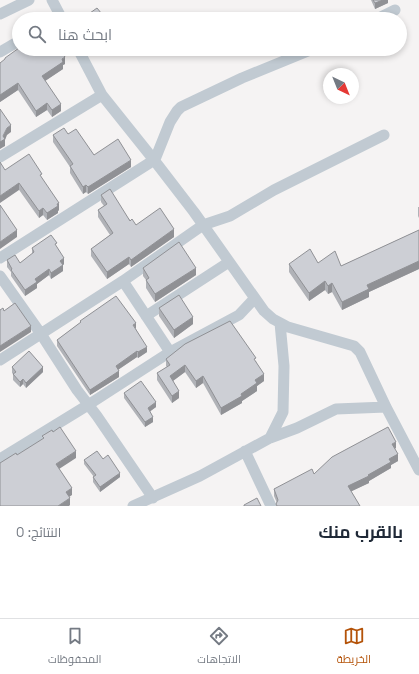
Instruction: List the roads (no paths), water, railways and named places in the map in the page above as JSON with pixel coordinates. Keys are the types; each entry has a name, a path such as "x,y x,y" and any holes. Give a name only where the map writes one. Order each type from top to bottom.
{"street":[{"path":"0,14 29,0"},
{"path":"52,0 58,12"},
{"path":"391,12 395,10"},
{"path":"0,52 12,46"},
{"path":"82,56 102,96 154,160 203,225 254,299 268,315 288,327 354,346 360,352 386,407 419,470"},
{"path":"0,258 154,160 170,122 177,111 181,108 242,78 296,56"},
{"path":"0,158 102,96"},
{"path":"0,360 123,281 203,225 230,216 274,190 384,135"},
{"path":"146,316 229,262"},
{"path":"0,276 41,334 77,390 97,416 153,498"},
{"path":"123,281 170,352"},
{"path":"0,459 170,352 239,315 254,299"},
{"path":"270,438 283,412 284,366 280,323"},
{"path":"133,506 200,476 270,438 298,428 336,409 386,407"},
{"path":"245,451 271,506"}]}
